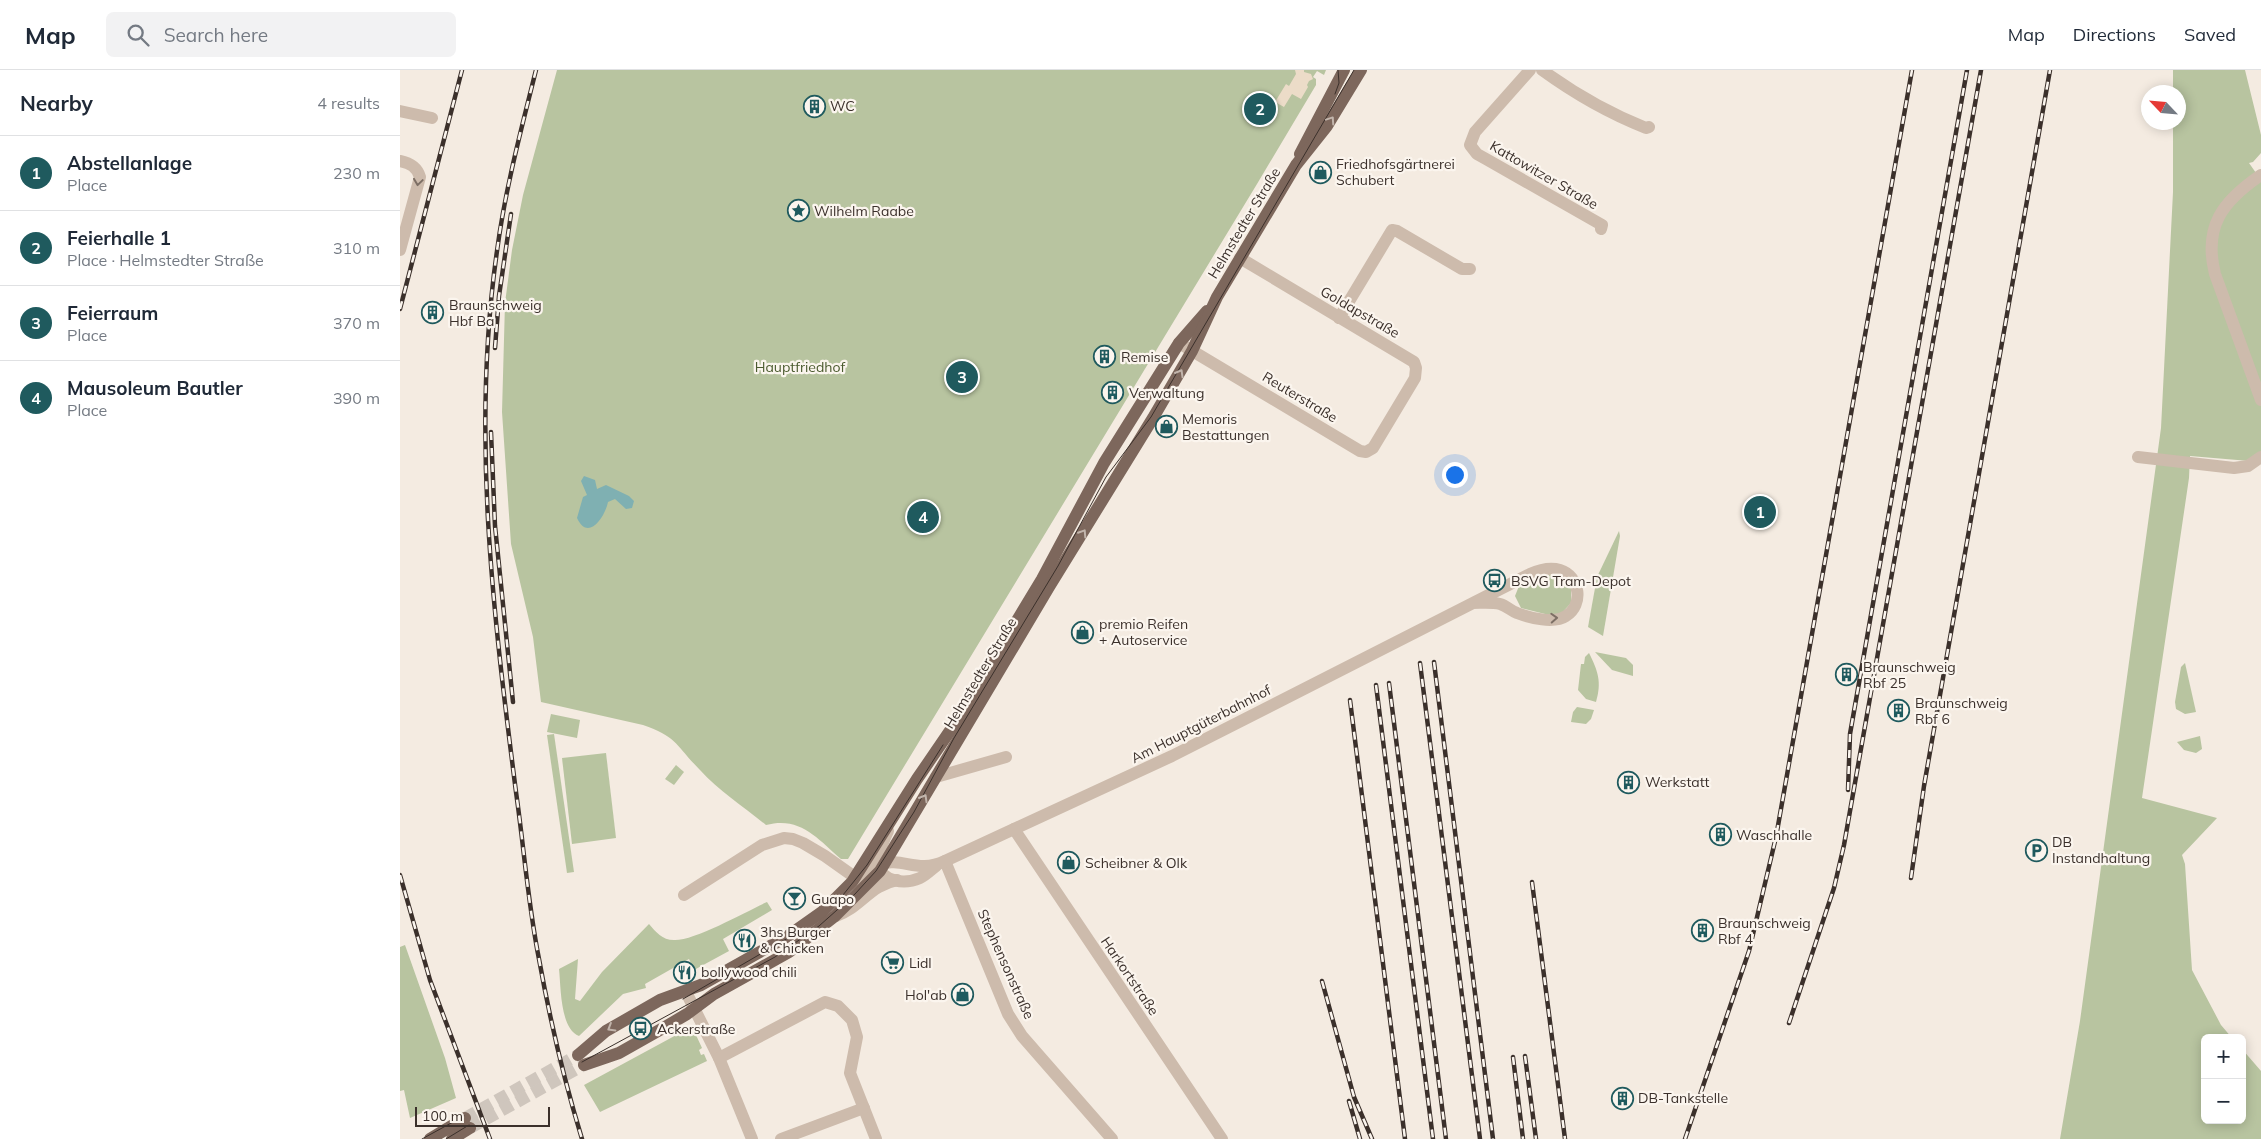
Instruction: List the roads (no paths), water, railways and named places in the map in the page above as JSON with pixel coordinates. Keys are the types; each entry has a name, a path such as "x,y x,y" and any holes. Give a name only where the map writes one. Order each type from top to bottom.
{"main road":[{"name":"Helmstedter Straße","path":"1296,165 1305,141 1344,70"},
{"name":"Helmstedter Straße","path":"1217,297 1179,343 1104,463 1042,579 954,725 917,779 856,878 833,902 798,930 701,985 663,999 606,1031 581,1060 619,1053 695,1008 714,994 788,952 839,913 882,866 900,840 1056,574 1137,445 1192,351 1217,297 1240,258 1296,165 1327,126 1361,70"},
{"path":"1122,436 1137,445"},
{"path":"430,1139 468,1123 452,1139"}],"street":[{"name":"Kattowitzer Straße","path":"1530,70 1475,132 1470,145 1477,154 1602,225 1601,229"},
{"path":"1542,70 1599,107 1631,122 1646,128 1649,127"},
{"path":"400,111 432,118"},
{"path":"400,161 412,165 418,170 420,177 400,250"},
{"path":"2259,176 2232,197 2219,215 2212,234 2211,253 2215,274 2261,400"},
{"path":"1339,318 1392,230 1398,231 1462,269 1470,269"},
{"name":"Goldapstraße","path":"1240,258 1414,362 1416,368 1415,378 1392,415"},
{"name":"Reuterstraße","path":"1179,343 1360,451 1366,452 1373,448 1392,415"},
{"path":"2138,457 2234,468 2255,467 2261,457"},
{"name":"Am Hauptgüterbahnhof","path":"897,880 919,878 941,863 1172,756 1521,578 1538,571 1558,570 1571,577 1578,591 1575,606 1563,618 1552,620 1523,615 1499,604 1473,603"},
{"path":"1521,578 1514,584 1511,595 1514,608 1523,615"},
{"path":"936,777 1006,757"},
{"path":"890,824 882,866 887,878 897,880"},
{"name":"Harkortstraße","path":"1014,829 1222,1139"},
{"path":"684,894 762,845 784,838 793,839 810,847 856,878 882,866"},
{"path":"900,840 900,853 910,865"},
{"name":"Am Hauptgüterbahnhof","path":"882,866 910,865 922,867 941,863"},
{"name":"Stephensonstraße","path":"941,863 1008,1014 1022,1036 1112,1139"},
{"name":"Helmstedter Straße","path":"839,913 858,884 856,878"},
{"name":"Helmstedter Straße","path":"839,913 850,910 878,886 897,880"},
{"path":"686,992 719,1058 752,1139"},
{"path":"719,1058 825,1002 838,1006 852,1020 857,1037 850,1073 876,1139"},
{"path":"781,1139 864,1108"}],"water":[{"path":"584,476 595,480 597,489 606,485 629,496 634,501 632,508 626,509 615,499 608,502 600,520 595,525 586,528 581,525 577,518 583,497 587,495 581,481"}],"tunnel":[{"path":"465,1118 578,1055"},
{"path":"470,1128 584,1065"}],"tram line":[{"path":"1335,94 1339,83 1338,70"},
{"path":"582,1062 775,957 819,926 855,894 876,871 914,812 954,738 1058,566 1106,477 1151,417 1354,70"},
{"path":"839,900 867,865 943,745"},
{"path":"683,999 800,931"},
{"path":"422,1139 464,1116"},
{"path":"446,1139 469,1125"}],"railway":[{"path":"400,309 462,70"},
{"path":"536,70 504,205 489,319 486,387 488,522 500,657 535,938 553,1027 569,1095 582,1139"},
{"path":"1685,1139 1749,951 1776,837 1912,70"},
{"path":"1848,790 1850,734 1967,70"},
{"path":"1789,1023 1834,888 1844,845 1981,70"},
{"path":"1911,878 1924,786 2050,70"},
{"path":"495,348 499,296 511,214"},
{"path":"491,432 495,526 513,702"},
{"path":"1434,662 1493,1139"},
{"path":"1420,663 1480,1139"},
{"path":"1389,683 1446,1139"},
{"path":"1376,685 1433,1139"},
{"path":"1350,700 1405,1139"},
{"path":"400,875 430,980 490,1139"},
{"path":"1532,882 1565,1139"},
{"path":"1322,981 1354,1097 1372,1139"},
{"path":"1525,1056 1536,1139"},
{"path":"1513,1057 1523,1139"},
{"path":"1349,1101 1360,1139"}],"place":[{"name":"WC","path":"814,106"},
{"name":"Feierhalle 1","path":"1260,109"},
{"name":"Friedhofsgärtnerei Schubert","path":"1320,172"},
{"name":"Wilhelm Raabe","path":"798,211"},
{"name":"Braunschweig Hbf Ba","path":"433,313"},
{"name":"Remise","path":"1105,357"},
{"name":"Feierraum","path":"962,377"},
{"name":"Verwaltung","path":"1113,393"},
{"name":"Memoris Bestattungen","path":"1166,427"},
{"name":"Abstellanlage","path":"1760,512"},
{"name":"Mausoleum Bautler","path":"923,517"},
{"name":"BSVG Tram-Depot","path":"1495,581"},
{"name":"premio Reifen + Autoservice","path":"1083,632"},
{"name":"Braunschweig Rbf 25","path":"1847,675"},
{"name":"Braunschweig Rbf 6","path":"1899,711"},
{"name":"Werkstatt","path":"1629,782"},
{"name":"Waschhalle","path":"1720,835"},
{"name":"DB Instandhaltung","path":"2036,850"},
{"name":"Scheibner & Olk","path":"1069,863"},
{"name":"Guapo","path":"795,899"},
{"name":"Braunschweig Rbf 4","path":"1702,931"},
{"name":"3hs Burger & Chicken","path":"744,940"},
{"name":"Lidl","path":"893,963"},
{"name":"bollywood chili","path":"685,972"},
{"name":"Hol'ab","path":"963,995"},
{"name":"Ackerstraße","path":"641,1029"},
{"name":"DB-Tankstelle","path":"1622,1098"}],"park label":[{"name":"Hauptfriedhof","path":"800,367"}]}
